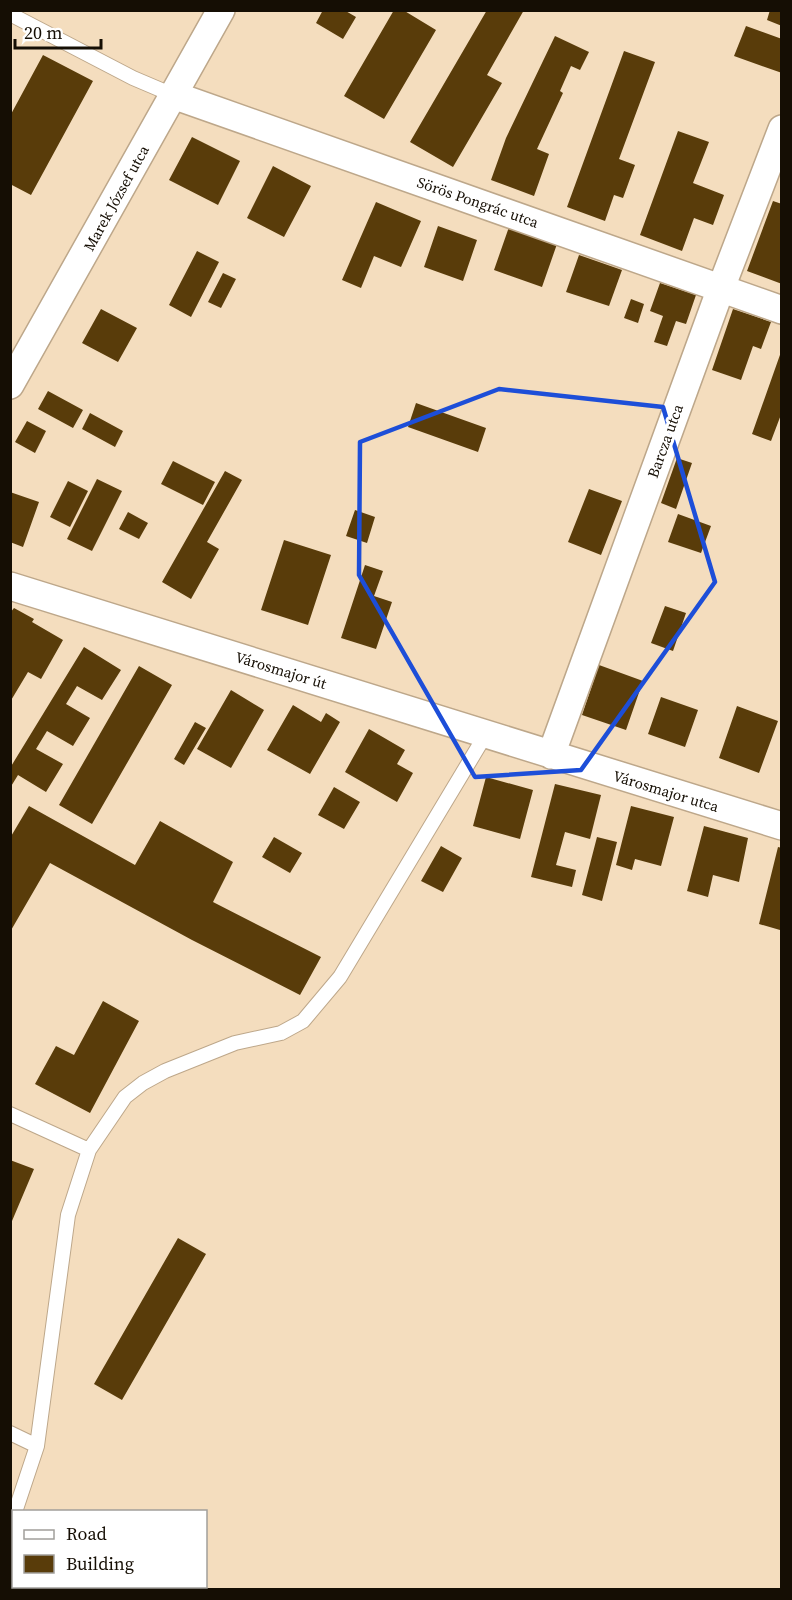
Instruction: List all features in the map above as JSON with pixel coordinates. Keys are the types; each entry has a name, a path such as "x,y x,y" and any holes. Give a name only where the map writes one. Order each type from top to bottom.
{"street":[{"name":"Marek József utca","path":"10,385 221,10"},
{"name":"Sörös Pongrác utca","path":"174,95 782,310"},
{"name":"Barcza utca","path":"551,755 721,288 782,129"},
{"name":"Városmajor út","path":"10,586 551,755"},
{"name":"Városmajor utca","path":"551,755 782,826"}],"lane":[{"path":"10,14 133,78 174,95"},
{"path":"16,1510 37,1446 68,1215 89,1150 125,1097 143,1083 165,1071 236,1043 281,1033 303,1021 340,977 486,734"},
{"path":"10,1114 89,1150"},
{"path":"10,1433 37,1446"}],"highlighted area":[{"path":"499,389 663,407 715,582 581,770 475,777 359,575 360,442"}],"building":[{"path":"323,10 344,10 356,17 343,39 316,23"},
{"path":"394,10 403,10 436,30 384,119 344,96"},
{"path":"487,10 524,10 487,75 502,83 453,167 410,142"},
{"path":"770,10 782,10 782,26 767,20"},
{"path":"746,26 782,39 782,73 734,56"},
{"path":"555,36 589,52 580,70 571,66 560,91 563,93 537,149 549,154 534,196 491,180 506,138"},
{"path":"624,51 655,62 619,159 635,165 623,198 614,195 605,221 567,207"},
{"path":"43,55 93,81 31,195 10,184 10,116"},
{"path":"678,131 709,142 693,183 724,195 713,225 694,218 682,251 640,235"},
{"path":"192,137 240,161 218,205 169,180"},
{"path":"273,166 311,186 284,237 247,218"},
{"path":"773,201 782,204 782,284 747,271"},
{"path":"376,202 421,221 401,267 374,256 361,288 342,280"},
{"path":"438,226 477,240 463,281 424,267"},
{"path":"509,227 557,244 542,287 494,270"},
{"path":"197,251 219,262 191,317 169,305"},
{"path":"579,255 622,270 609,306 566,292"},
{"path":"223,273 236,279 221,308 208,302"},
{"path":"660,283 696,295 686,324 676,321 667,346 654,342 663,316 650,311"},
{"path":"631,299 644,304 638,323 624,318"},
{"path":"101,309 137,328 118,362 82,343"},
{"path":"733,309 771,322 761,349 753,346 741,380 712,370"},
{"path":"781,352 782,412 771,441 752,434"},
{"path":"48,391 83,410 73,428 38,409"},
{"path":"416,403 486,428 478,452 408,427"},
{"path":"90,413 123,431 115,447 82,429"},
{"path":"27,421 46,431 35,453 15,442"},
{"path":"677,458 692,463 676,509 661,503"},
{"path":"173,461 215,482 203,505 161,484"},
{"path":"225,471 242,480 207,542 219,549 191,599 162,582"},
{"path":"97,479 122,491 92,551 67,539"},
{"path":"68,481 88,491 70,527 50,517"},
{"path":"589,489 622,501 601,555 568,542"},
{"path":"10,492 39,502 23,547 10,542"},
{"path":"355,510 375,517 367,543 346,536"},
{"path":"128,512 148,523 139,539 119,529"},
{"path":"678,514 711,526 701,553 668,542"},
{"path":"284,540 331,555 308,625 261,610"},
{"path":"365,565 383,571 374,596 392,602 376,649 341,638"},
{"path":"665,606 686,613 673,651 651,643"},
{"path":"14,608 34,619 32,622 63,640 41,679 28,672 10,702 10,613"},
{"path":"84,647 121,670 102,700 77,686 66,704 90,718 73,746 47,731 36,749 63,764 46,792 18,775 10,788 10,768"},
{"path":"599,665 643,681 626,730 582,715"},
{"path":"139,666 172,685 92,824 59,805"},
{"path":"231,690 264,710 231,768 197,749"},
{"path":"661,697 698,710 685,747 648,734"},
{"path":"293,705 321,722 326,713 340,722 310,774 267,750"},
{"path":"737,706 778,721 759,773 719,758"},
{"path":"195,722 206,728 184,765 174,759"},
{"path":"369,729 405,750 397,764 413,773 397,802 345,772"},
{"path":"486,777 533,790 520,839 473,826"},
{"path":"555,784 601,795 590,839 565,832 556,865 576,870 572,887 531,877"},
{"path":"334,787 360,802 344,829 318,815"},
{"path":"29,806 135,865 160,821 233,862 213,902 321,957 300,995 50,863 10,932 10,838"},
{"path":"631,806 674,817 661,866 635,859 632,870 616,865"},
{"path":"704,826 748,838 739,882 713,875 708,897 687,891"},
{"path":"274,837 302,853 290,873 262,857"},
{"path":"597,837 617,842 602,901 582,895"},
{"path":"441,846 462,858 443,892 421,881"},
{"path":"778,847 782,848 782,923 780,930 759,924"},
{"path":"103,1001 139,1021 90,1113 35,1084 56,1046 74,1055"},
{"path":"10,1160 34,1169 12,1221 10,1220"},
{"path":"178,1238 206,1254 122,1400 94,1384"}]}
